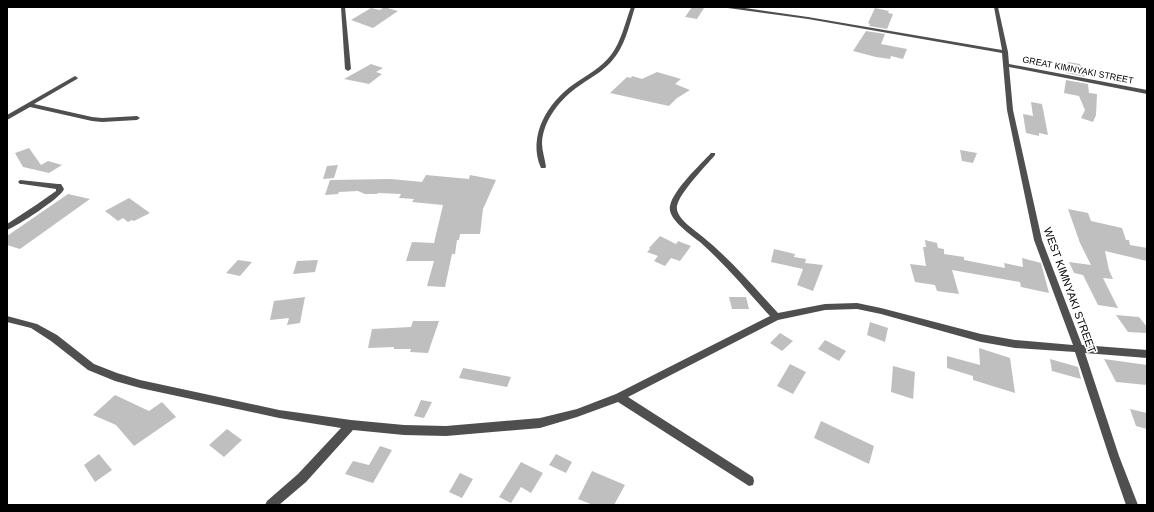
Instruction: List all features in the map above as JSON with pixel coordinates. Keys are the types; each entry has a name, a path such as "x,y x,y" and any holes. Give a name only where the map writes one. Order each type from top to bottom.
{"street":[{"path":"344,7 342,17 348,69"},
{"path":"543,167 539,142 545,122 557,103 571,90 609,61 617,50 633,7"},
{"path":"728,7 808,18 1006,52"},
{"name":"WEST KIMNYAKI STREET","path":"996,7 1006,52 1010,110 1038,240 1080,349 1114,456 1132,505"},
{"name":"GREAT KIMNYAKI STREET","path":"1007,65 1147,92"},
{"path":"8,116 75,78"},
{"path":"29,105 102,120 137,118"},
{"path":"713,154 676,198 673,213 680,222 731,268 776,317"},
{"path":"7,227 39,206 60,189 58,186 22,182"},
{"path":"7,319 34,326 54,338 91,367 140,384 278,414 351,425 404,430 446,431 540,423 577,413 619,398 776,317 825,307 857,306 981,338 1015,344 1147,354"},
{"path":"619,398 749,480"},
{"path":"271,505 302,478 351,425"}],"building":[{"path":"384,7 398,11 373,28 351,20 371,8 380,10"},
{"path":"692,7 704,8 697,19 685,17"},
{"path":"875,8 889,11 888,13 893,14 887,29 869,26 870,24 868,23"},
{"path":"866,31 885,34 881,44 907,49 903,59 891,56 890,59 876,57 853,51"},
{"path":"1068,62 1080,64 1085,77 1066,73"},
{"path":"371,64 383,68 376,72 382,74 369,84 344,79"},
{"path":"657,72 681,79 675,84 690,90 677,98 669,106 610,93 627,77 631,78 632,76 642,79"},
{"path":"1066,80 1088,84 1089,93 1097,94 1096,115 1093,122 1081,118 1085,110 1079,96 1064,93"},
{"path":"1031,102 1042,104 1048,135 1039,133 1039,136 1026,133 1023,114 1033,116"},
{"path":"29,148 41,165 48,161 62,165 49,173 23,167 15,153"},
{"path":"960,150 977,153 973,163 962,161"},
{"path":"338,165 334,178 323,179 327,166"},
{"path":"426,175 469,179 470,175 496,180 483,209 480,234 460,234 459,240 457,240 455,254 452,254 445,287 427,286 434,261 406,261 412,242 434,243 443,205 412,202 414,199 399,198 401,194 365,194 358,191 339,192 338,194 325,195 330,180 391,179 422,182"},
{"path":"68,194 90,199 20,249 7,245 7,236"},
{"path":"129,198 150,213 134,221 132,220 128,222 123,218 118,221 105,211"},
{"path":"1068,209 1088,213 1091,221 1122,228 1126,240 1129,240 1130,245 1147,248 1147,261 1105,251 1109,270 1113,279 1103,278 1118,308 1098,305 1083,275 1074,273 1069,262 1091,265 1080,243"},
{"path":"660,236 676,244 678,241 691,246 680,261 671,258 665,266 654,261 658,256 647,252"},
{"path":"925,240 937,243 938,248 944,249 944,254 964,257 964,260 1005,268 1004,263 1023,267 1022,258 1041,263 1049,293 1021,287 1020,282 952,270 959,294 937,291 935,285 915,282 910,264 926,266 923,247 926,247"},
{"path":"774,249 795,254 794,257 806,259 805,263 823,265 813,291 797,285 803,269 771,262"},
{"path":"238,260 252,262 240,276 226,273"},
{"path":"318,260 315,272 293,274 297,261"},
{"path":"305,297 300,323 287,325 289,318 270,320 274,301"},
{"path":"729,297 746,297 749,309 732,309"},
{"path":"1116,315 1139,317 1147,327 1147,333 1128,332"},
{"path":"413,321 439,321 428,353 410,352 411,349 394,349 394,347 368,348 372,329 411,327"},
{"path":"870,322 888,328 885,342 867,335"},
{"path":"780,333 793,341 782,351 770,343"},
{"path":"825,340 846,351 839,361 818,349"},
{"path":"979,348 1010,358 1015,393 973,380 973,376 947,368 947,356 980,365"},
{"path":"1050,359 1078,367 1081,379 1052,371"},
{"path":"1104,359 1147,365 1147,385 1116,382"},
{"path":"790,364 806,372 793,394 777,386"},
{"path":"893,366 915,372 913,399 891,392"},
{"path":"463,368 511,377 507,387 459,378"},
{"path":"115,395 149,411 162,402 176,417 134,446 116,425 93,415"},
{"path":"421,400 432,402 424,418 414,416"},
{"path":"1130,409 1147,413 1147,429 1136,426"},
{"path":"821,421 874,446 869,464 814,438"},
{"path":"227,429 242,440 224,457 209,445"},
{"path":"380,446 392,450 373,483 345,474 353,461 369,465"},
{"path":"99,454 112,470 95,482 84,465"},
{"path":"556,454 572,462 566,473 549,465"},
{"path":"521,462 543,473 531,493 521,487 511,503 499,497"},
{"path":"592,471 625,485 614,505 593,505 578,499"},
{"path":"460,473 473,479 462,498 449,492"}]}
